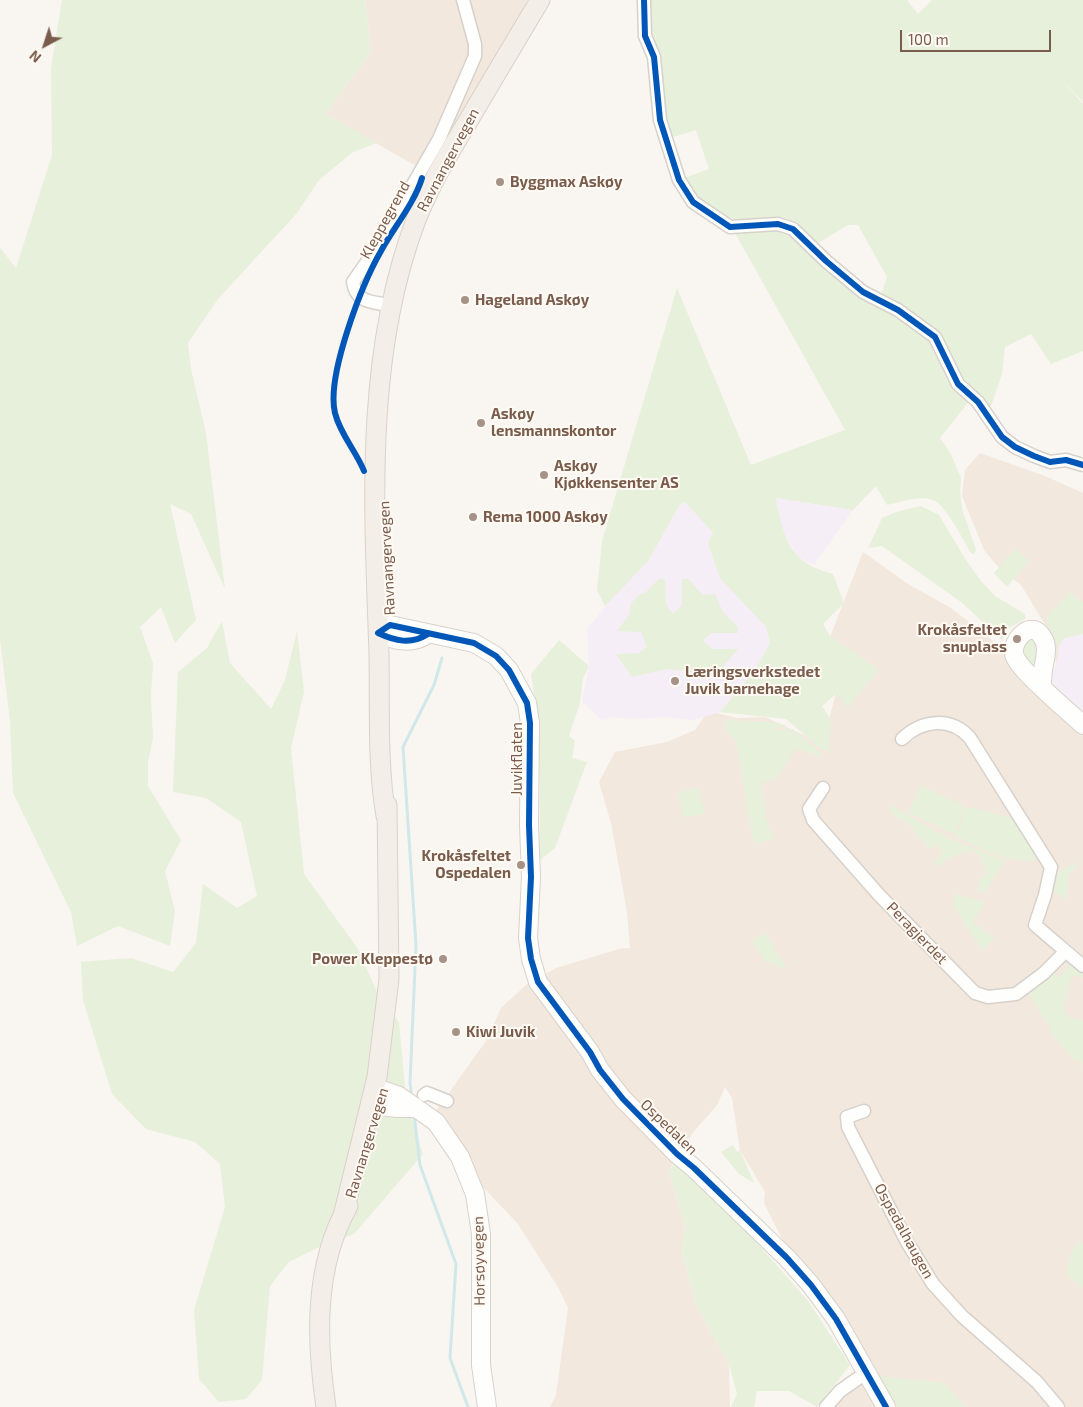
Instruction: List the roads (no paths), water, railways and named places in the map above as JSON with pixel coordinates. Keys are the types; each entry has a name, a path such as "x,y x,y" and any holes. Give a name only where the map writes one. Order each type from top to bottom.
{"main road":[{"name":"Ravnangervegen","path":"326,1407 320,1355 320,1311 326,1270 380,1097 389,980 386,816 382,796 386,632 375,465 381,379 392,306 409,242 430,189 540,0"}],"street":[{"name":"Kleppegrend","path":"392,306 360,299 355,293 354,282 376,249 439,140 475,56 476,44 463,0"},
{"path":"644,0 645,36 654,57 660,120 679,180 693,202 730,227 769,223 784,225 793,229 857,288 898,310 935,337 958,384 983,408 1002,437 1015,447 1050,462 1066,460 1083,464"},
{"name":"Juvikflaten","path":"386,632 414,629 428,634 465,640 487,649 509,670 527,703 530,723 529,825"},
{"path":"1041,685 1083,725"},
{"path":"902,739 911,730 928,723 955,725 970,738 1051,867 1045,895 1035,925 1083,966"},
{"name":"Peragjerdet","path":"823,788 809,809 813,820 880,896 975,993 988,997 1016,994 1044,972 1065,952"},
{"name":"Ospedalen","path":"529,825 531,877 528,938 531,959 538,982 596,1060 600,1070 624,1099 677,1154 694,1168 787,1258 811,1285 836,1319 886,1407"},
{"path":"418,1102 427,1093 448,1101"},
{"name":"Horsøyvegen","path":"380,1097 418,1102 449,1139 467,1170 475,1194 481,1234 481,1365 487,1407"},
{"name":"Ospedalhaugen","path":"864,1111 847,1118 848,1127 922,1270 962,1316 1037,1382 1058,1407"},
{"path":"826,1407 840,1391 867,1372"}],"waterway":[{"path":"412,1098 410,1083 416,945 403,747 434,685 442,658"},
{"path":"414,1114 420,1165 456,1264 450,1358 468,1407"}],"place":[{"name":"Byggmax Askøy","path":"500,182"},
{"name":"Hageland Askøy","path":"465,300"},
{"name":"Askøy lensmannskontor","path":"481,423"},
{"name":"Askøy Kjøkkensenter AS","path":"544,475"},
{"name":"Rema 1000 Askøy","path":"473,517"},
{"name":"Krokåsfeltet snuplass","path":"1017,639"},
{"name":"Læringsverkstedet Juvik barnehage","path":"675,681"},
{"name":"Krokåsfeltet Ospedalen","path":"521,865"},
{"name":"Power Kleppestø","path":"443,959"},
{"name":"Kiwi Juvik","path":"456,1032"}]}
